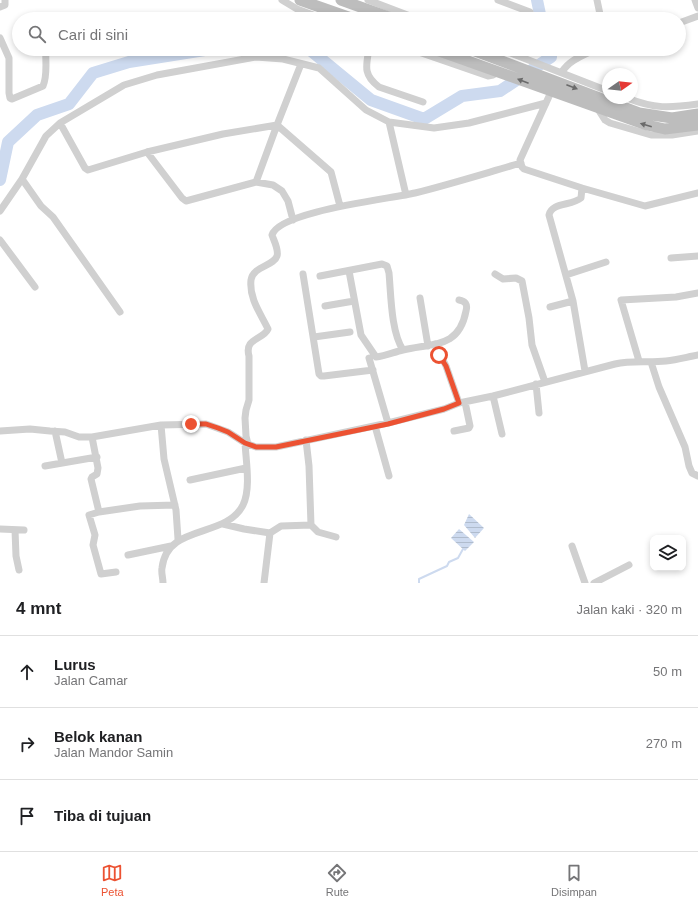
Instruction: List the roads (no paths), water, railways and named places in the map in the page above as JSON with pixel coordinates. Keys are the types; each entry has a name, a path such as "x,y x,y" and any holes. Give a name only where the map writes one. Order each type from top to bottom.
{"main road":[{"path":"300,0 334,12"},
{"path":"341,0 383,11"},
{"path":"458,56 639,113 672,118 698,114"},
{"path":"481,56 502,69 551,92 647,126 665,129 698,125"}],"street":[{"path":"0,8 5,4 5,0"},
{"path":"282,0 305,12"},
{"path":"368,0 383,11"},
{"path":"498,0 530,12"},
{"path":"597,0 600,12"},
{"path":"695,0 698,8"},
{"path":"686,20 698,16"},
{"path":"0,38 9,58 9,93 10,98 12,99 43,86 46,73 45,56"},
{"path":"368,56 366,70 367,75 375,84 379,87 423,102"},
{"path":"430,56 488,76 493,75 502,69"},
{"path":"519,56 602,89"},
{"path":"562,72 571,63 584,56"},
{"path":"0,211 22,179 46,136 60,123 124,85 157,75 256,57 283,59 319,68 366,110 389,122 434,128 469,123 546,104"},
{"path":"256,182 276,125 301,64"},
{"path":"551,92 521,157 521,163 524,169 582,188 645,206 698,193"},
{"path":"638,101 660,107 698,104"},
{"path":"598,109 605,120 610,123 651,135 672,135 698,131"},
{"path":"389,122 406,195"},
{"path":"60,123 86,169 146,152 223,134 276,125"},
{"path":"276,125 331,172 340,206"},
{"path":"146,152 182,198 186,201 256,182 273,185 282,191 288,201 293,220"},
{"path":"163,583 161,568 171,546 178,540 223,524 243,505 246,494 245,418 249,400 249,356 247,351 249,345 267,332 268,329 257,310 251,287 251,280 255,273 275,260 277,256 272,235 276,228 293,220 340,206 406,195 521,163"},
{"path":"22,179 41,206 53,217 120,312"},
{"path":"582,188 581,198 578,201 561,205 552,210 549,216 573,301 585,371"},
{"path":"0,240 35,287"},
{"path":"671,258 698,256"},
{"path":"566,275 606,262"},
{"path":"320,276 382,264 387,266 396,332 403,350"},
{"path":"349,271 361,335 374,356 380,357 403,350 432,345 450,339 462,326 467,308 464,301 459,300"},
{"path":"303,274 319,374 321,376 373,370"},
{"path":"495,274 503,280 516,278 522,281 529,318 532,345 545,382"},
{"path":"639,361 621,300 676,297 698,293"},
{"path":"420,298 432,345 448,372 462,402 470,426 469,428 454,431"},
{"path":"325,306 354,301"},
{"path":"550,307 573,301"},
{"path":"314,337 350,332"},
{"path":"0,431 30,429 65,432 79,437 92,437 161,425 206,424 228,432 246,444 256,447 276,447 388,424 444,409 462,402 492,396 585,371 629,361 667,361 698,356"},
{"path":"369,358 388,424"},
{"path":"651,362 659,387 685,447 688,466 692,473 698,476"},
{"path":"536,384 539,413"},
{"path":"492,396 502,434"},
{"path":"161,425 164,459 175,505 178,540"},
{"path":"376,426 389,476"},
{"path":"55,431 62,463"},
{"path":"92,437 97,457 98,472 91,479 99,512"},
{"path":"306,440 309,466 311,525 318,532 336,537"},
{"path":"45,466 97,457"},
{"path":"190,480 246,468"},
{"path":"116,572 103,574 100,572 93,543 95,534 89,515 99,512 140,506 175,505"},
{"path":"223,524 270,533 280,526 311,525"},
{"path":"0,529 24,530"},
{"path":"15,530 16,556 19,570"},
{"path":"264,583 270,533"},
{"path":"128,555 171,546"},
{"path":"572,546 585,583"},
{"path":"594,583 629,565"}],"water":[{"path":"469,514 484,528 475,538 464,525"},
{"path":"459,529 474,542 465,551 451,538"}],"waterway":[{"path":"537,0 540,12"},
{"path":"0,180 8,142 37,115 69,104 93,73 129,62 167,56"},
{"path":"318,56 371,100 424,119 462,96 500,91 551,56"},
{"path":"419,583 419,579 447,566 449,562 458,558 463,549"}]}
